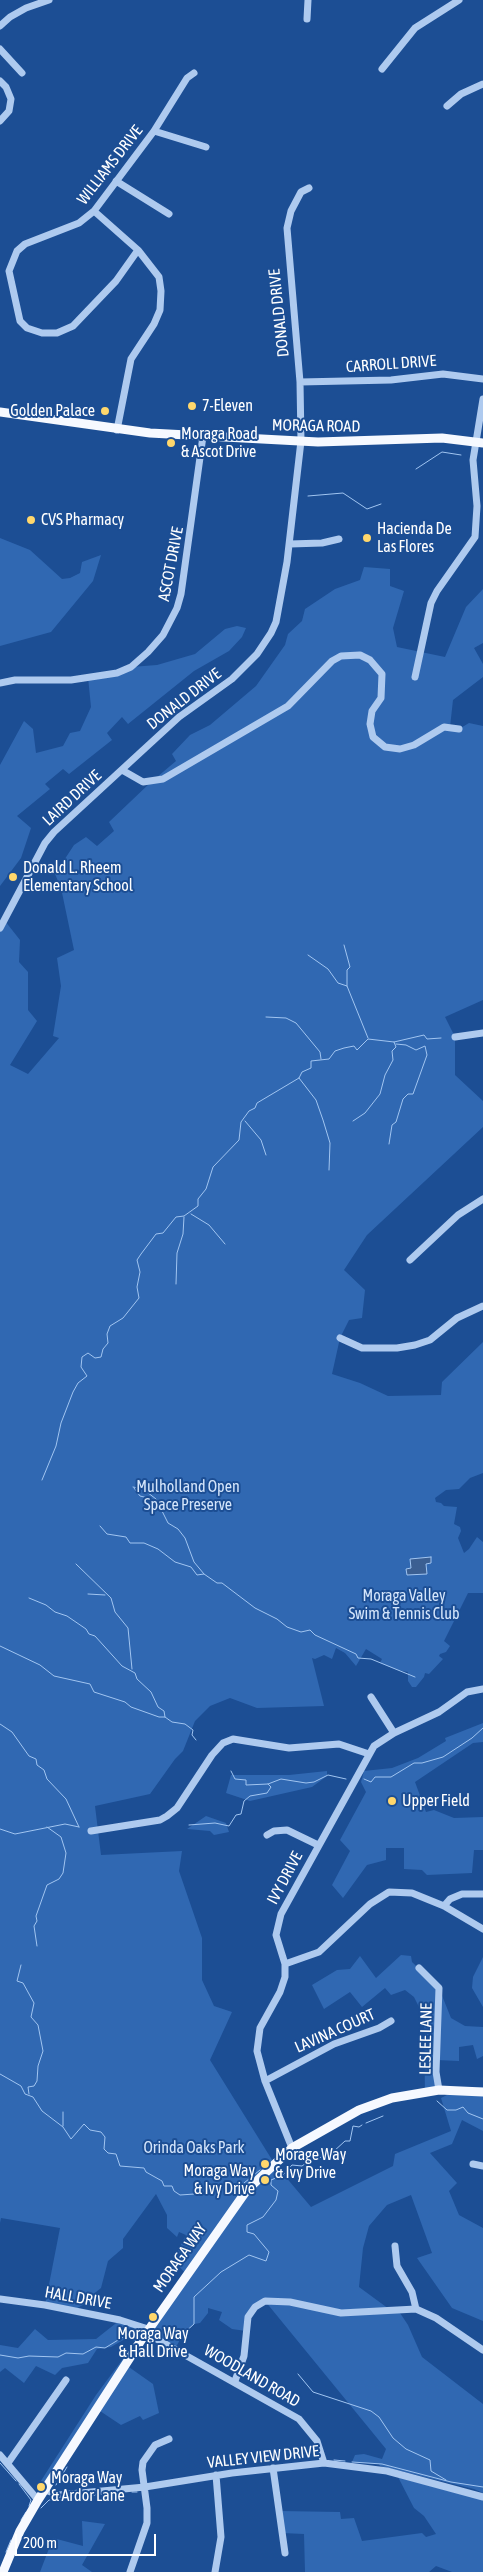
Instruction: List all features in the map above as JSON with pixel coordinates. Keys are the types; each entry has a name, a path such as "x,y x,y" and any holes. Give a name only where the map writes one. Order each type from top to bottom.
{"main road":[{"name":"MORAGA ROAD","path":"0,412 117,430 203,436 301,442 356,442 442,438 480,443"},
{"name":"MORAGA WAY","path":"3,2572 16,2539 38,2500 149,2330 245,2191 292,2148 359,2110 392,2098 440,2090 483,2092"}],"street":[{"path":"0,26 10,17 26,8 49,0"},
{"path":"307,19 308,0"},
{"path":"382,69 415,28 458,0"},
{"path":"0,49 22,73"},
{"name":"WILLIAMS DRIVE","path":"9,271 13,257 25,244 79,223 94,211 154,131 187,78 194,73"},
{"path":"0,82 6,87 11,99 11,107 5,118 0,121"},
{"path":"447,106 461,94 483,84"},
{"path":"154,131 206,147"},
{"path":"116,182 169,214"},
{"name":"DONALD DRIVE","path":"122,770 179,716 232,680 258,654 276,622 290,544 301,442 300,382 287,228 291,211 301,192 309,188"},
{"path":"94,211 138,250 159,278 161,291 160,310 154,324 130,359 117,430"},
{"path":"0,271 9,271 20,321 27,328 42,332 57,332 73,326 116,281 138,250"},
{"name":"CARROLL DRIVE","path":"300,382 391,380 443,374 483,379"},
{"path":"416,677 431,603 437,591 475,537 480,506 473,460 480,443 483,399"},
{"name":"ASCOT DRIVE","path":"0,683 15,680 71,680 117,674 131,667 163,635 177,608 181,594 203,436"},
{"path":"290,544 322,544 339,539"},
{"path":"122,770 143,782 163,779 288,706 332,661 341,656 360,655 370,660 382,674 381,698 372,711 370,724 373,737 385,747 400,749 414,745 444,727 459,729"},
{"name":"LAIRD DRIVE","path":"0,928 45,843 73,812 122,770"},
{"path":"455,1037 483,1033"},
{"path":"410,1260 458,1214 483,1199"},
{"path":"340,1338 362,1348 397,1348 414,1345 430,1340 457,1318 483,1306"},
{"name":"IVY DRIVE","path":"292,2148 258,2062 258,2040 263,2021 283,1984 285,1964 276,1935 277,1924 318,1845 374,1746 394,1733 439,1712 467,1692 483,1689"},
{"path":"371,1698 394,1733"},
{"path":"91,1831 160,1820 167,1816 177,1808 212,1755 224,1743 233,1739 289,1748 339,1744 369,1754"},
{"path":"267,1835 274,1831 287,1830 318,1845"},
{"path":"285,1964 319,1952 370,1904 389,1892 412,1893 444,1906 483,1929"},
{"path":"444,1906 450,1899 462,1894 483,1894"},
{"name":"LESLEE LANE","path":"419,1968 439,1988 436,2072 440,2090"},
{"name":"LAVINA COURT","path":"265,2081 334,2044 379,2028 391,2021"},
{"path":"473,2164 483,2166"},
{"path":"395,2246 397,2266 412,2292 416,2309"},
{"name":"HALL DRIVE","path":"0,2299 120,2320 149,2330"},
{"path":"235,2381 244,2356 248,2317 255,2307 266,2301 290,2302 341,2313 416,2309 436,2318 483,2350"},
{"name":"WOODLAND ROAD","path":"149,2330 153,2337 235,2381 299,2419 317,2441 324,2463"},
{"path":"8,2463 66,2380"},
{"path":"130,2572 147,2523 142,2470 146,2456 155,2445 169,2439"},
{"path":"0,2455 38,2500"},
{"name":"VALLEY VIEW DRIVE","path":"45,2490 58,2495 145,2487 216,2475 324,2463 387,2471 483,2497"},
{"path":"273,2468 285,2554"},
{"path":"215,2572 221,2536 216,2475"}],"green space":[{"path":"0,538 30,550 62,579 70,578 80,573 82,562 101,555 93,581 51,632 0,646"},
{"path":"364,567 390,569 390,586 404,591 393,628 397,647 445,657 466,607 483,589 483,643 474,648 483,664 483,677 453,700 450,727 459,729 469,723 483,726 483,1000 445,1017 455,1037 455,1075 483,1101 483,1127 367,1235 344,1270 365,1290 362,1318 349,1320 340,1338 332,1374 360,1383 388,1396 441,1395 442,1382 483,1342 483,1473 470,1478 459,1489 446,1490 435,1498 436,1502 444,1506 457,1507 454,1524 460,1527 461,1531 458,1538 464,1553 477,1537 483,1542 483,1593 468,1593 444,1641 450,1646 446,1652 440,1654 439,1656 443,1659 429,1674 425,1673 416,1687 412,1687 408,1681 408,1672 380,1663 382,1659 366,1649 356,1666 345,1653 336,1648 332,1659 324,1655 315,1659 312,1658 324,1706 257,1708 230,1698 210,1706 195,1721 183,1751 150,1794 95,1806 101,1855 182,1851 179,1871 202,1938 202,1980 214,2006 232,2012 210,2060 274,2163 311,2207 393,2166 395,2154 451,2131 441,2098 461,2088 483,2087 483,2131 462,2120 452,2144 430,2153 457,2183 449,2191 459,2215 483,2228 483,2321 452,2308 417,2258 432,2253 411,2195 387,2205 369,2226 363,2248 359,2287 389,2309 400,2313 408,2325 422,2357 483,2404 483,2493 474,2489 380,2466 379,2464 352,2462 355,2455 364,2454 382,2459 386,2449 265,2301 255,2307 246,2331 232,2329 219,2320 222,2312 208,2308 208,2313 200,2323 194,2324 183,2334 175,2349 149,2330 140,2342 125,2339 111,2347 97,2349 88,2363 62,2368 55,2375 36,2366 24,2383 5,2368 0,2372 0,2345 18,2348 35,2329 48,2340 96,2339 120,2320 145,2328 187,2275 173,2260 186,2235 179,2232 177,2237 167,2228 167,2215 156,2194 123,2239 123,2248 108,2261 101,2288 86,2300 88,2302 72,2311 45,2305 60,2228 1,2218 0,2223 0,928 5,921 20,940 19,962 28,972 28,1010 37,1021 10,1065 28,1074 59,1038 53,1036 61,986 57,958 74,950 61,888 55,874 74,845 86,837 97,846 114,831 109,822 176,761 172,754 190,735 210,725 256,686 285,645 288,634 302,621 305,609 335,589 360,580"},
{"path":"237,626 246,628 242,637 229,651 194,671 128,724 122,717 107,733 112,740 69,774 63,769 45,784 50,789 17,816 31,828 21,858 0,886 0,765 24,721 33,729 36,753 63,746 70,733 80,731 91,707 88,677 131,667 157,665 195,654 225,629"},
{"path":"483,1723 483,1742 473,1743 415,1782 426,1812 434,1810 454,1818 483,1817 483,1850 474,1850 472,1873 427,1875 422,1870 404,1869 404,1848 386,1848 386,1860 367,1865 343,1898 332,1885 350,1851 340,1840 366,1792 361,1782 364,1771 392,1768 418,1758 446,1741 445,1738"},
{"path":"327,1771 327,1776 312,1787 250,1801 226,1793 231,1775 289,1775"},
{"path":"206,1816 226,1823 229,1832 214,1835 210,1831 187,1829"},
{"path":"401,1955 411,1956 412,1962 439,1988 451,2018 465,2026 483,2027 483,2056 477,2059 473,2045 459,2047 459,2061 437,2060 439,2090 425,2097 424,2017 414,1997 405,1990 391,1995 385,1988 362,2007 350,1992 324,2009 312,1985 337,1970 350,1969 360,1956 376,1978"},
{"path":"483,1957 483,2007 472,1988 473,1977"},
{"path":"131,2348 131,2352 39,2490 37,2487 96,2395"},
{"path":"126,2365 153,2384 159,2413 143,2420 140,2416 121,2425 97,2409"},
{"path":"398,2477 483,2500 483,2572 452,2572 436,2566 429,2572 305,2572 304,2534 282,2533 279,2511 340,2512 341,2519 354,2518 362,2541 422,2533 426,2537 436,2534 424,2516 414,2508"},
{"path":"82,2521 105,2524 82,2565 92,2572 40,2572 53,2538 83,2546"}],"shaded area":[{"path":"431,1557 431,1563 426,1564 427,1574 407,1575 406,1569 411,1568 410,1559"}],"waterway":[{"path":"416,469 442,452 461,455"},
{"path":"308,496 343,493 367,509 381,504"},
{"path":"344,945 350,967 347,970 347,986"},
{"path":"308,955 328,969 338,983 347,986 368,1038"},
{"path":"266,1017 286,1018 296,1023 320,1052 321,1059"},
{"path":"42,1480 56,1446 61,1423 73,1392 78,1383 87,1376 81,1367 82,1357 88,1353 95,1358 101,1357 103,1349 108,1343 107,1334 110,1326 123,1318 139,1298 137,1287 140,1272 137,1260 156,1234 163,1233 176,1217 184,1216 198,1206 198,1199 206,1189 213,1167 239,1140 241,1122 249,1111 255,1108 257,1103 299,1078 302,1072 311,1068 311,1061 329,1059 335,1051 354,1046 357,1050 368,1039 394,1042 424,1035 427,1039 441,1038"},
{"path":"353,1121 365,1113 380,1094 385,1075 393,1060 392,1051 396,1047 394,1042"},
{"path":"389,1144 392,1125 396,1122 403,1099 408,1094 413,1094 427,1055 425,1046 416,1050 406,1045 396,1044"},
{"path":"299,1078 316,1100 323,1120 330,1143 329,1170"},
{"path":"245,1121 261,1140 266,1155"},
{"path":"191,1214 209,1225 225,1244"},
{"path":"176,1284 177,1253 183,1234 184,1217"},
{"path":"133,1487 143,1489 156,1499 168,1523 178,1529 185,1538 194,1562 204,1574"},
{"path":"134,1488 140,1496 156,1503"},
{"path":"100,1526 107,1534 126,1537 130,1543 144,1543 158,1549 175,1562 191,1567 197,1575 204,1574 217,1583 222,1583 255,1608 277,1619 287,1627 301,1632 310,1630 315,1635 356,1654 358,1658 371,1659 415,1677"},
{"path":"76,1564 111,1598 115,1612 128,1628 132,1669"},
{"path":"88,1594 105,1595"},
{"path":"29,1598 46,1605 55,1612 67,1616 86,1629 89,1634 95,1636 122,1666 135,1673 137,1679 151,1692 158,1707 164,1711 165,1717"},
{"path":"0,1646 40,1665 54,1676 90,1684 94,1692 125,1702 131,1707 159,1717 165,1717 172,1722 185,1724 193,1730 192,1735 196,1740"},
{"path":"0,1724 12,1732 29,1756 36,1759 37,1765 44,1770 47,1779 66,1799 79,1827"},
{"path":"364,1779 371,1782 375,1777 391,1777 414,1763 422,1763 443,1757 472,1738 483,1728"},
{"path":"231,1771 235,1779 246,1780 246,1785 268,1784 281,1779 306,1783 314,1782 328,1775 346,1779"},
{"path":"189,1825 215,1823 229,1826 236,1815 241,1814 244,1801 250,1796 267,1793 271,1787 268,1784"},
{"path":"0,1829 15,1834 65,1824 79,1827"},
{"path":"37,1946 34,1926 37,1921 36,1916 47,1885 59,1879 63,1873 66,1853 61,1837 47,1827"},
{"path":"21,1965 17,1981 23,1983 34,2003 31,2017 38,2025 43,2051 38,2066 37,2081 34,2086 28,2087 29,2094"},
{"path":"0,2074 21,2086 25,2094 33,2097 42,2111 63,2127 71,2139 84,2124 90,2130 101,2132 105,2137 104,2149 108,2153 116,2154 120,2166 144,2168 146,2172 162,2181 164,2186 172,2186 174,2191 180,2195 209,2193 214,2191 216,2187 222,2187"},
{"path":"437,2101 447,2110 456,2110 463,2107 468,2113 483,2119"},
{"path":"63,2112 63,2126"},
{"path":"366,2123 383,2116"},
{"path":"319,2158 333,2152 345,2141 350,2141 353,2126 359,2127 362,2125"},
{"path":"166,2328 175,2334 183,2334 194,2324 194,2297 221,2272 249,2255 266,2261 269,2252 254,2234 247,2232 247,2225 263,2217 276,2200 278,2191 271,2185 271,2180 283,2175 292,2165 302,2166 309,2161"},
{"path":"244,2183 260,2170"},
{"path":"0,2355 18,2358 29,2356 58,2357 66,2353 83,2354 96,2347 105,2348 123,2337 137,2336"},
{"path":"298,2374 313,2392 371,2411 379,2417 393,2438 406,2449 430,2460 431,2471 446,2480"},
{"path":"334,2460 345,2461"},
{"path":"352,2462 382,2464 451,2482 483,2487"},
{"path":"0,2463 16,2481"},
{"path":"56,2485 67,2467"},
{"path":"19,2484 31,2500 29,2506"},
{"path":"132,2492 137,2492"},
{"path":"79,2497 95,2495"},
{"path":"41,2508 49,2500 75,2497"},
{"path":"21,2520 26,2512"},
{"path":"6,2552 11,2540"}],"place":[{"name":"7-Eleven","path":"192,406"},
{"name":"Golden Palace","path":"105,411"},
{"name":"Moraga Road & Ascot Drive","path":"171,443"},
{"name":"CVS Pharmacy","path":"31,520"},
{"name":"Hacienda De Las Flores","path":"367,538"},
{"name":"Donald L. Rheem Elementary School","path":"13,877"},
{"name":"Upper Field","path":"392,1801"},
{"name":"Morage Way & Ivy Drive","path":"265,2164"},
{"name":"Moraga Way & Ivy Drive","path":"265,2180"},
{"name":"Moraga Way & Hall Drive","path":"153,2317"},
{"name":"Moraga Way & Ardor Lane","path":"41,2487"}],"park label":[{"name":"Mulholland Open Space Preserve","path":"188,1496"},
{"name":"Moraga Valley Swim & Tennis Club","path":"404,1605"},
{"name":"Orinda Oaks Park","path":"194,2148"}]}
